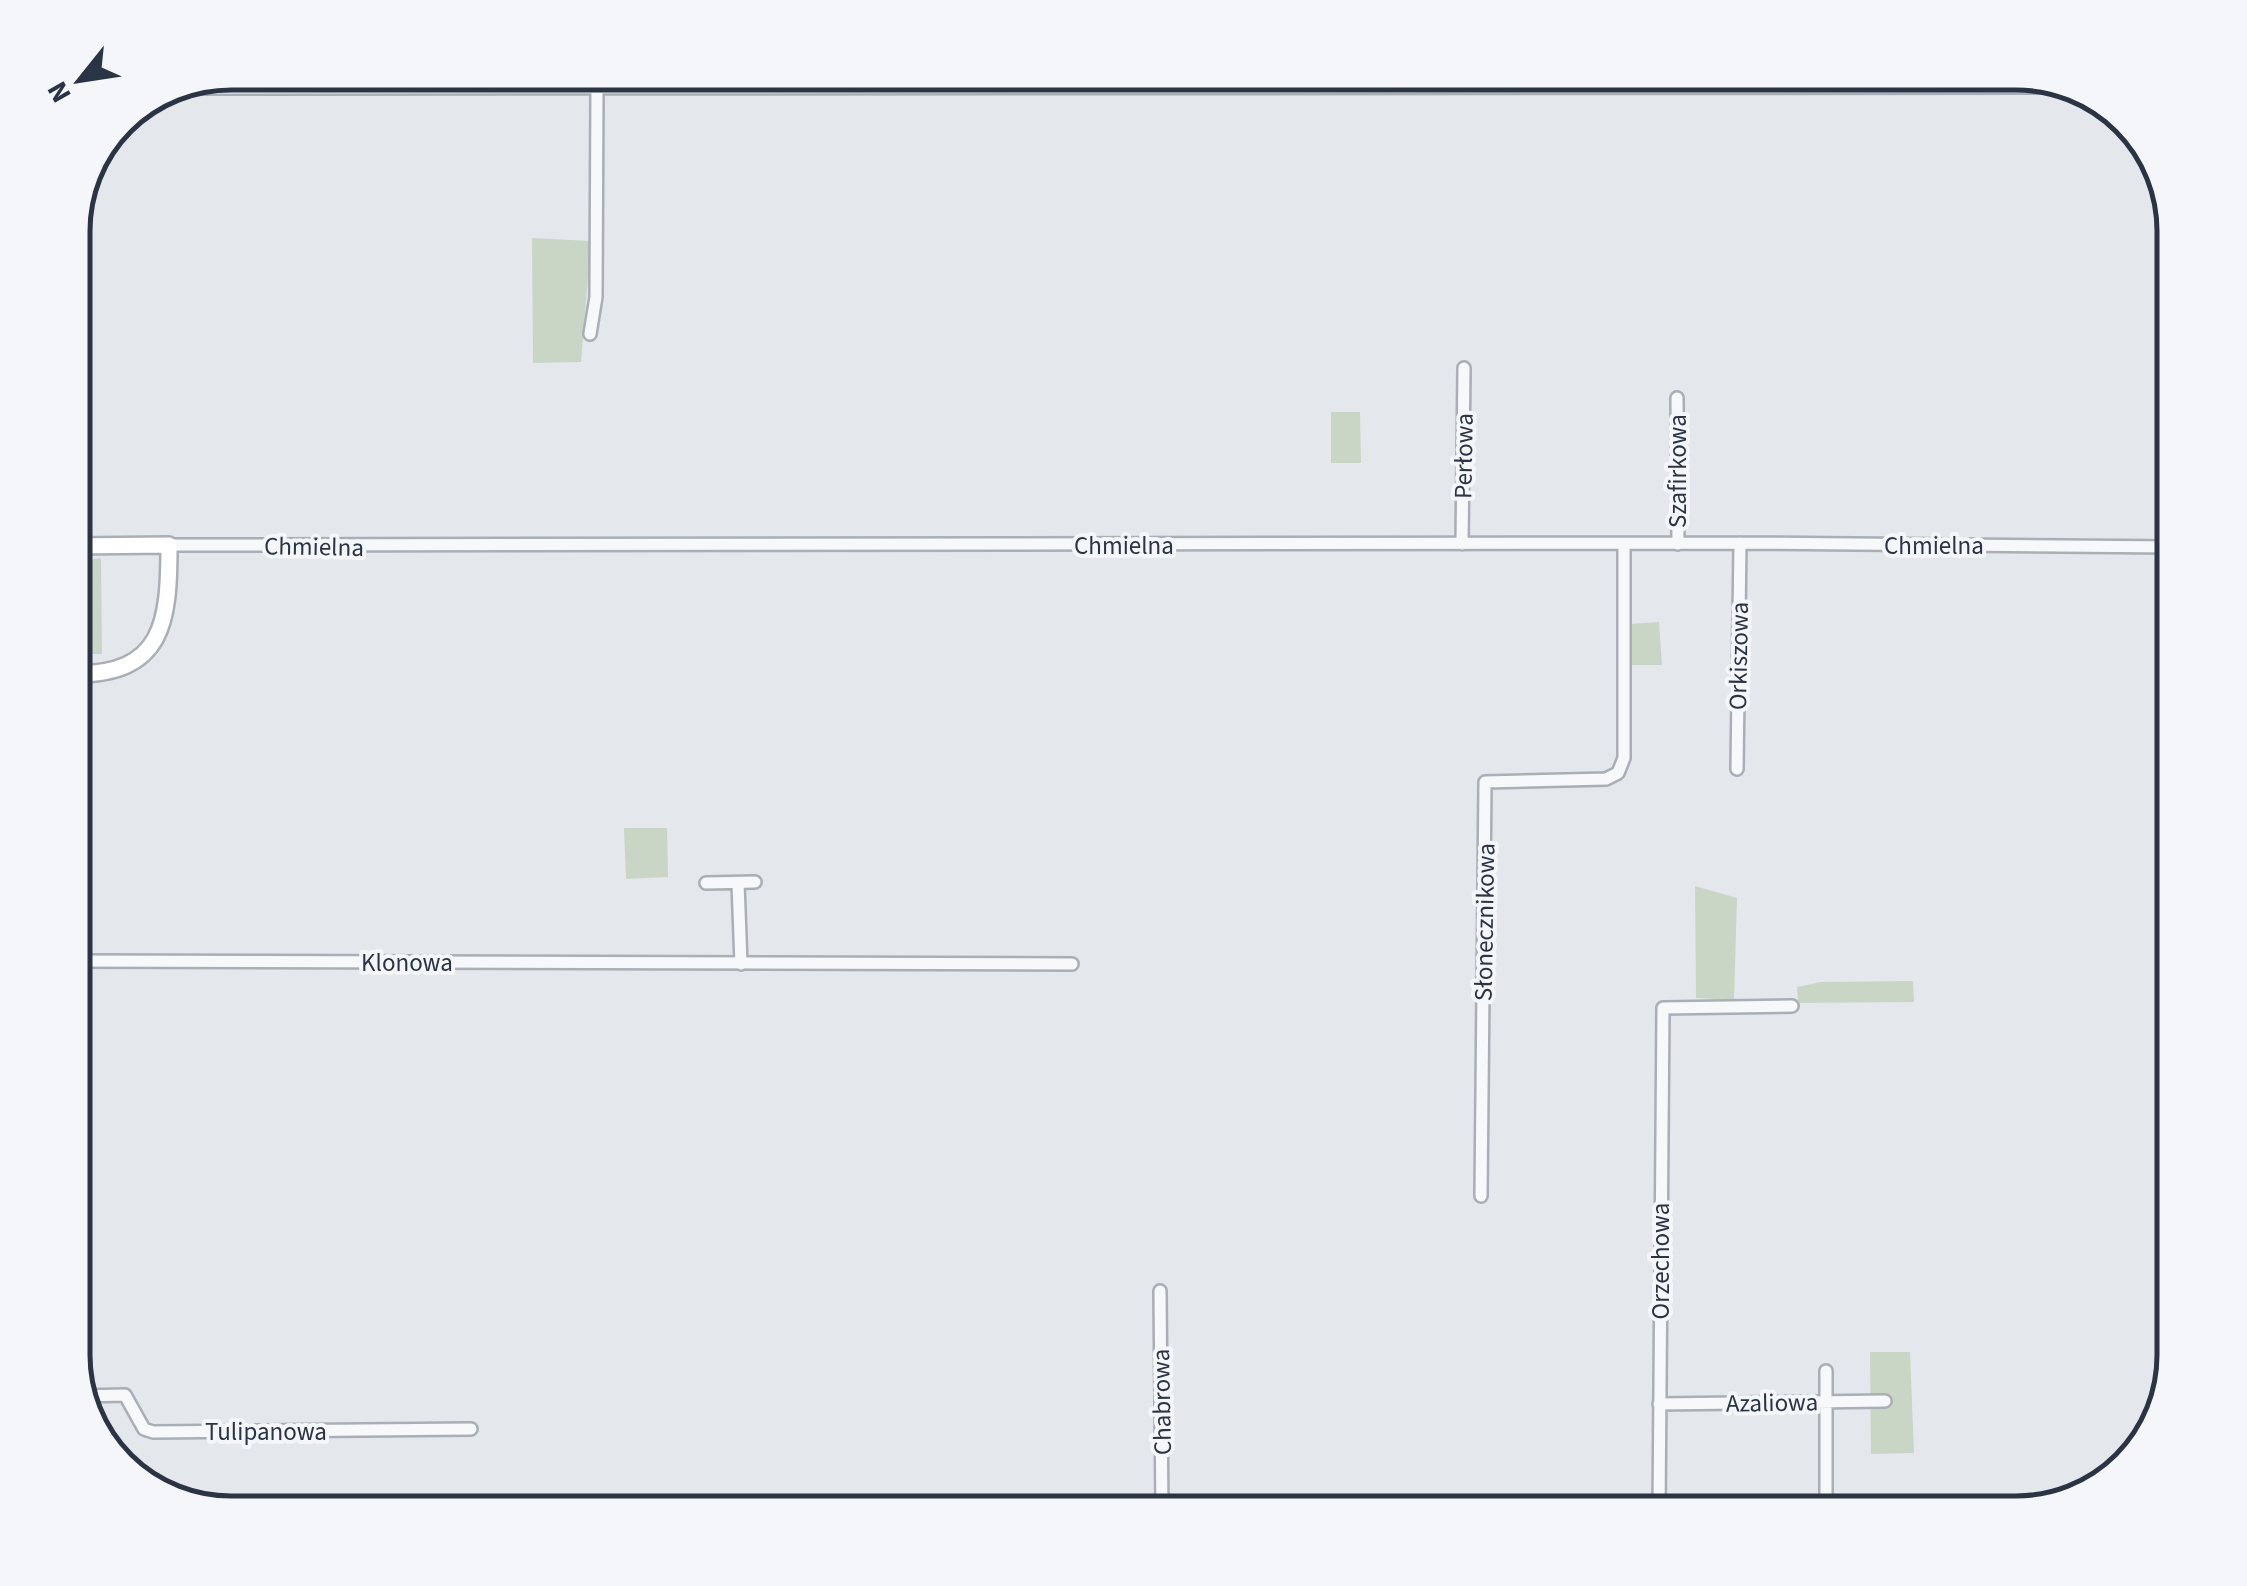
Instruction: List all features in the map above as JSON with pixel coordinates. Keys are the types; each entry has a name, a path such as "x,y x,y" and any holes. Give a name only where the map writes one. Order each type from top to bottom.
{"street":[{"path":"590,334 596,297 597,90"},
{"name":"Perłowa","path":"1462,544 1464,368"},
{"name":"Szafirkowa","path":"1677,398 1678,544"},
{"name":"Chmielna","path":"90,546 1740,543 2157,547"},
{"name":"Orkiszowa","path":"1737,769 1740,543"},
{"name":"Słonecznikowa","path":"1482,1196 1485,782 1606,779 1618,772 1624,758 1624,545"},
{"path":"90,673 117,671 137,662 154,644 166,614 169,546"},
{"path":"706,883 754,882"},
{"path":"738,883 741,964"},
{"name":"Klonowa","path":"90,961 1072,964"},
{"name":"Orzechowa","path":"1659,1496 1663,1008 1792,1006"},
{"name":"Chabrowa","path":"1160,1291 1162,1496"},
{"path":"1826,1370 1826,1496"},
{"name":"Tulipanowa","path":"96,1396 125,1396 144,1429 153,1432 471,1430"},
{"name":"Azaliowa","path":"1659,1404 1885,1401"}],"green space":[{"path":"532,238 591,241 581,362 533,363"},
{"path":"1331,412 1360,412 1361,463 1331,463"},
{"path":"101,558 102,654 90,654 90,560"},
{"path":"1659,622 1662,665 1630,665 1629,624"},
{"path":"624,828 667,828 668,877 626,879"},
{"path":"1695,886 1737,898 1734,1000 1696,998"},
{"path":"1913,981 1914,1002 1798,1003 1797,987 1821,982"},
{"path":"1870,1352 1910,1352 1914,1453 1871,1454"}]}
